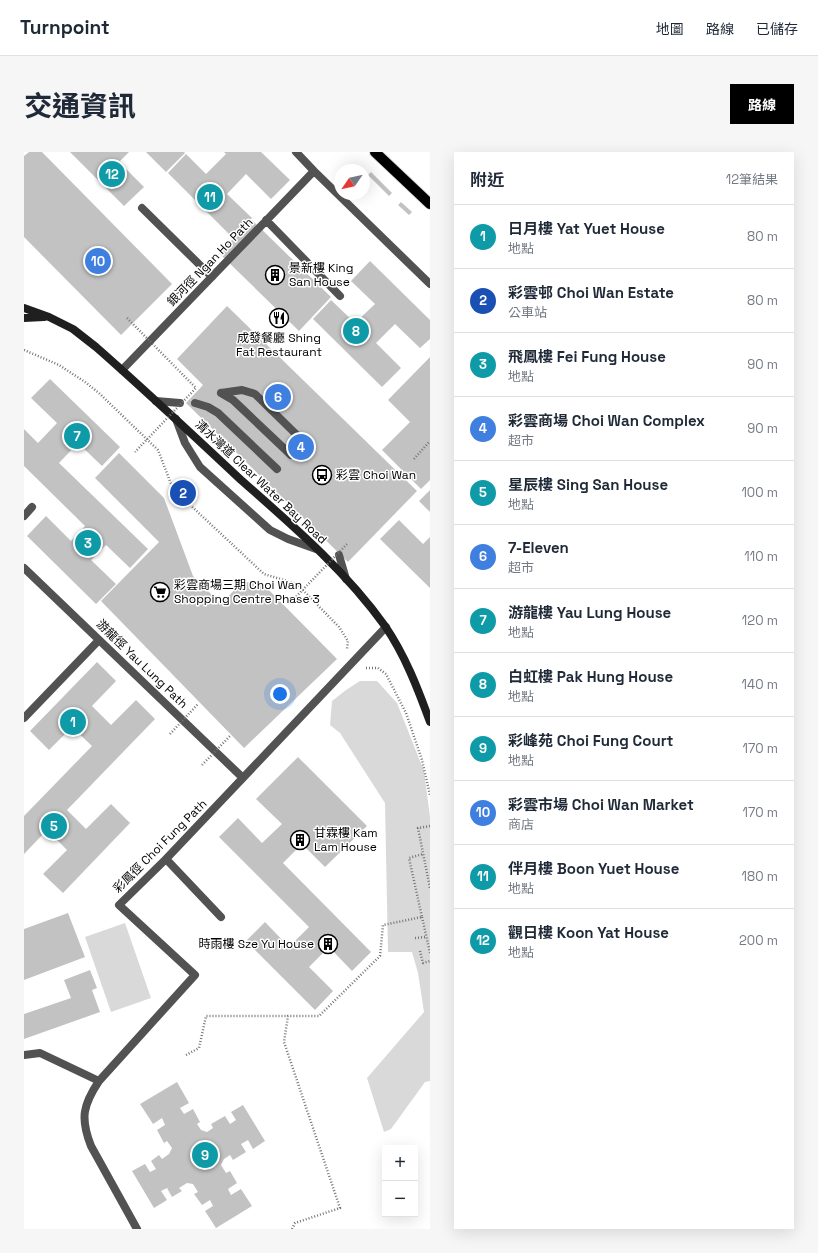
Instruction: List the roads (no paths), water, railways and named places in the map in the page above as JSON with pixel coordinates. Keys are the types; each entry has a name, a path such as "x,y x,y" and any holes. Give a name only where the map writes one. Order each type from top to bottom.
{"main road":[{"path":"375,152 430,204"},
{"name":"清水灣道 Clear Water Bay Road","path":"24,308 49,317 73,329 96,347 176,419 316,549 346,579 386,627 402,655 418,690 430,722"},
{"path":"24,318 49,317"}],"lane":[{"path":"296,152 430,284"},
{"name":"銀河徑 Ngan Ho Path","path":"122,370 314,171"},
{"path":"142,208 212,278"},
{"path":"266,220 340,296"},
{"path":"291,455 233,400 221,393 242,390 254,394 303,441"},
{"path":"156,401 180,403"},
{"path":"195,403 208,407 218,413 277,469"},
{"path":"176,419 185,443 200,467 270,530 288,539 316,549"},
{"path":"24,516 32,507"},
{"path":"339,555 346,579"},
{"name":"游龍徑 Yau Lung Path","path":"24,568 243,778"},
{"name":"彩鳳徑 Choi Fung Path","path":"137,1229 91,1146 85,1132 84,1121 86,1107 89,1096 99,1081 195,975 118,905 166,860 386,627"},
{"path":"24,718 99,640"},
{"path":"166,860 221,917"},
{"path":"24,1056 40,1052 99,1081"}],"place":[{"name":"觀日樓 Koon Yat House","path":"112,174"},
{"name":"伴月樓 Boon Yuet House","path":"210,197"},
{"name":"彩雲市場 Choi Wan Market","path":"98,261"},
{"name":"景新樓 King San House","path":"275,275"},
{"name":"成發餐廳 Shing Fat Restaurant","path":"279,318"},
{"name":"白虹樓 Pak Hung House","path":"356,331"},
{"name":"7-Eleven","path":"278,397"},
{"name":"游龍樓 Yau Lung House","path":"77,436"},
{"name":"彩雲商場 Choi Wan Complex","path":"301,447"},
{"name":"彩雲 Choi Wan","path":"322,475"},
{"name":"彩雲邨 Choi Wan Estate","path":"183,493"},
{"name":"飛鳳樓 Fei Fung House","path":"88,543"},
{"name":"彩雲商場三期 Choi Wan Shopping Centre Phase 3","path":"160,592"},
{"name":"日月樓 Yat Yuet House","path":"73,722"},
{"name":"星辰樓 Sing San House","path":"54,826"},
{"name":"甘霖樓 Kam Lam House","path":"300,840"},
{"name":"時雨樓 Sze Yu House","path":"328,944"},
{"name":"彩峰苑 Choi Fung Court","path":"205,1155"}]}
